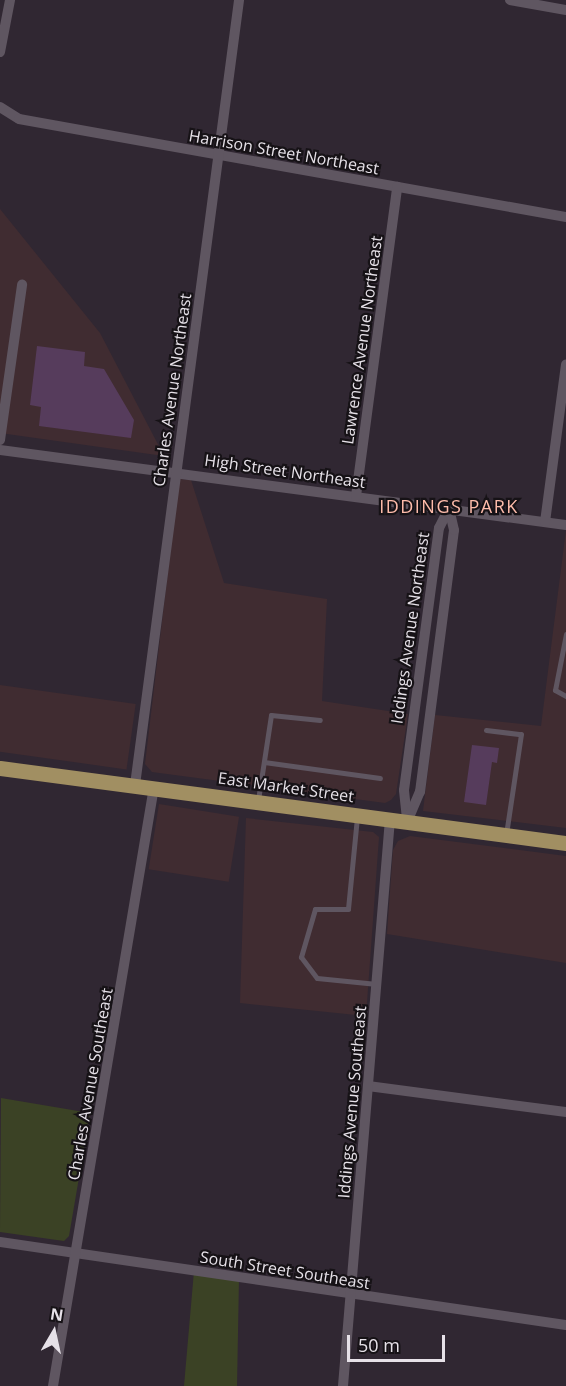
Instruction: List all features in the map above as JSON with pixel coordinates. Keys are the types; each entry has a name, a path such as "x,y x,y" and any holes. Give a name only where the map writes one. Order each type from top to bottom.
{"main road":[{"name":"East Market Street","path":"0,768 258,800 566,843"}],"street":[{"path":"0,52 10,0"},
{"name":"Charles Avenue Northeast","path":"135,785 239,0"},
{"path":"510,0 566,10"},
{"name":"Harrison Street Northeast","path":"0,107 19,119 566,217"},
{"name":"Lawrence Avenue Northeast","path":"356,496 397,187"},
{"path":"0,440 22,285"},
{"path":"545,522 566,364"},
{"name":"High Street Northeast","path":"0,450 566,525"},
{"name":"Iddings Avenue Northeast","path":"407,822 420,792 454,530 449,508"},
{"name":"Iddings Avenue Northeast","path":"407,822 404,790 439,528 449,508"},
{"name":"Charles Avenue Southeast","path":"53,1386 154,787"},
{"name":"Iddings Avenue Southeast","path":"343,1386 390,819"},
{"path":"368,1086 566,1112"},
{"name":"South Street Southeast","path":"0,1242 351,1296 566,1324"}],"lane":[{"path":"566,634 564,662 555,690 566,696"},
{"path":"258,800 271,715 320,720"},
{"path":"486,730 521,734 506,835"},
{"path":"264,762 380,778"},
{"path":"358,815 348,909 315,909 301,957 317,978 377,984"}],"shaded area":[{"path":"0,209 100,333 164,456 0,433"},
{"path":"179,479 191,480 224,583 327,599 322,701 408,714 396,794 391,800 385,803 152,772 145,764"},
{"path":"566,530 566,828 423,811 435,715 541,726"},
{"path":"0,685 136,704 126,769 0,752"},
{"path":"159,804 239,817 229,882 149,869"},
{"path":"246,818 373,832 379,837 366,1016 240,1003"},
{"path":"410,836 566,856 566,963 387,934 393,850 398,841"}],"green space":[{"path":"1,1098 90,1113 69,1236 64,1241 0,1232"},
{"path":"194,1271 239,1278 237,1386 184,1386"}],"building":[{"path":"37,346 85,352 84,366 104,369 134,420 131,438 39,426 41,407 30,405"},
{"path":"472,745 499,748 497,763 492,762 486,805 464,802"}],"district":[{"name":"IDDINGS PARK","path":"449,506"}]}
